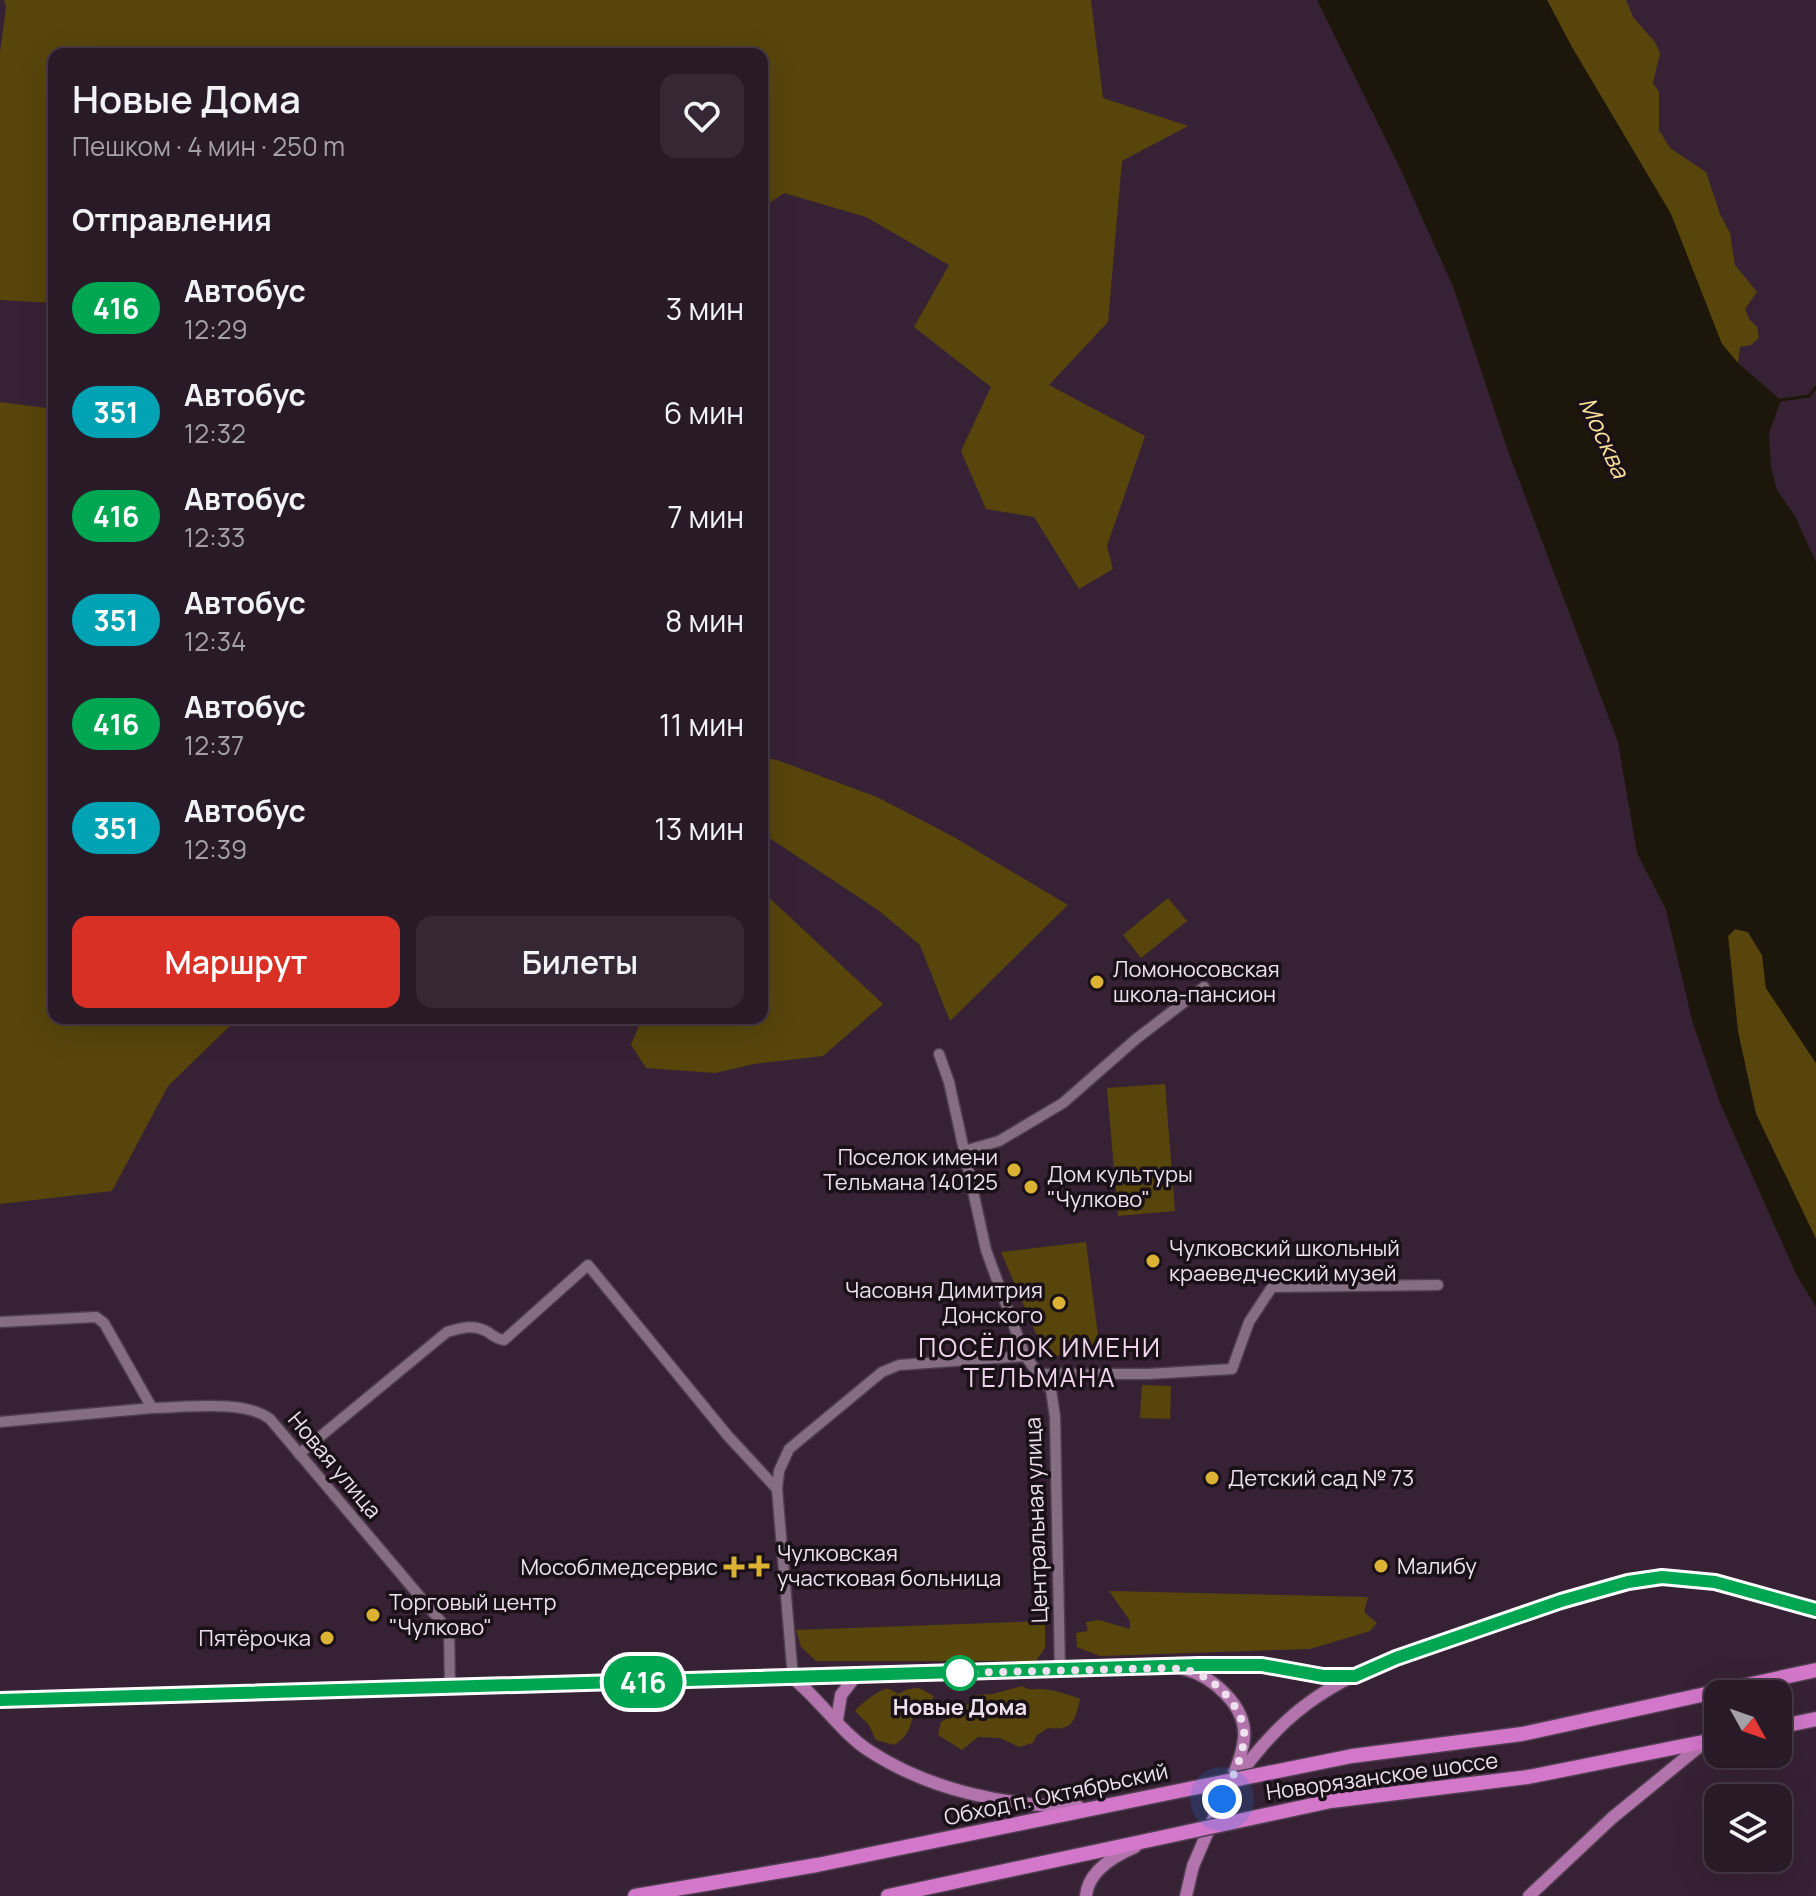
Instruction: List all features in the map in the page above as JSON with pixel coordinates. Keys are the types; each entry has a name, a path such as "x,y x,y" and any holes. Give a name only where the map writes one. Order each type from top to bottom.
{"highway":[{"name":"Обход п. Октябрьский","path":"635,1896 817,1865 1352,1756 1522,1734 1816,1670"},
{"path":"1792,1724 1816,1719"},
{"name":"Новорязанское шоссе","path":"888,1896 1331,1801 1528,1777 1704,1742"}],"main road":[{"path":"1222,1799 1253,1757 1290,1718 1330,1689 1396,1658 1561,1601 1628,1582 1662,1577 1715,1582 1816,1610"},
{"path":"0,1700 1262,1665 1323,1676 1355,1676"},
{"path":"1168,1668 1193,1672 1213,1683 1242,1722 1244,1739 1193,1866 1186,1896"},
{"path":"837,1720 841,1695 855,1677"},
{"path":"793,1678 849,1735 900,1768 931,1781 998,1801 1045,1807 1098,1808"},
{"path":"1529,1896 1601,1828 1704,1746"},
{"path":"1086,1896 1093,1876 1105,1863 1150,1840"}],"street":[{"path":"964,1151 999,1141 1063,1103 1136,1039 1204,987"},
{"name":"Центральная улица","path":"939,1054 949,1082 986,1250 1025,1356 1051,1390 1055,1417 1060,1671"},
{"path":"299,1454 447,1332 466,1326 504,1340 588,1265 728,1436 777,1489"},
{"path":"1036,1374 1148,1374 1232,1369 1249,1322 1272,1287 1438,1285"},
{"path":"0,1322 96,1317 104,1323 152,1408"},
{"path":"793,1678 777,1489 779,1471 789,1449 882,1372 899,1365 1025,1356"},
{"name":"Новая улица","path":"0,1422 152,1408 244,1408 262,1412 449,1631 450,1688"}],"shaded area":[{"path":"4,0 1091,0 1103,98 1188,126 1122,161 1108,322 1049,385 1145,436 1107,546 1113,569 1079,589 1034,517 986,509 961,451 991,387 914,327 949,265 866,217 784,193 768,204 768,48 48,48 48,303 0,300 0,53 6,7"},
{"path":"1547,0 1626,0 1633,17 1655,42 1660,53 1653,83 1659,92 1659,130 1670,148 1706,172 1730,233 1735,265 1757,292 1745,309 1757,327 1759,338 1751,345 1740,347 1738,363 1722,344"},
{"path":"0,402 48,408 48,1024 232,1024 168,1086 112,1191 0,1204"},
{"path":"768,758 877,797 952,836 1068,905 950,1021 920,945 878,910 768,837"},
{"path":"768,897 883,1004 823,1056 754,1064 715,1073 646,1068 631,1045 640,1024 768,1024"},
{"path":"1168,898 1187,921 1141,958 1123,935"},
{"path":"1735,929 1748,932 1762,955 1766,988 1816,1063 1816,1239 1756,1114 1738,1032 1728,936"},
{"path":"1165,1084 1175,1211 1118,1216 1107,1088"},
{"path":"1086,1242 1100,1351 1046,1357 1001,1252"},
{"path":"1142,1385 1171,1386 1170,1419 1140,1418"},
{"path":"1109,1591 1368,1597 1364,1612 1377,1623 1370,1631 1310,1649 1100,1656 1077,1647 1076,1633 1088,1631 1086,1622 1099,1620 1130,1629 1130,1621"},
{"path":"1045,1621 1045,1648 1036,1661 816,1661 801,1647 796,1630"},
{"path":"1022,1686 1056,1691 1080,1699 1071,1723 1062,1728 1048,1728 1036,1736 1033,1743 1019,1747 1000,1738 978,1737 962,1750 938,1735 941,1722 963,1709 976,1695"},
{"path":"919,1688 934,1696 927,1709 916,1711 907,1733 894,1745 876,1740 869,1725 855,1711 885,1689 898,1694"}],"water":[{"name":"Москва","path":"1317,0 1547,0 1671,214 1722,344 1738,363 1781,400 1769,433 1771,467 1777,490 1795,516 1816,562 1816,1063 1766,988 1762,955 1748,932 1735,929 1728,936 1738,1032 1756,1114 1816,1239 1816,1307 1796,1274 1720,1103 1692,1020 1666,910 1637,853 1618,742 1508,451 1454,289 1398,164"}],"waterway":[{"path":"1781,400 1809,396 1816,387"}],"bus line":[{"name":"416","path":"0,1700 1199,1665 1262,1665 1323,1676 1355,1676 1396,1658 1561,1601 1628,1582 1662,1577 1739,1587 1816,1610"}],"place":[{"name":"Ломоносовская школа-пансион","path":"1097,982"},
{"name":"Поселок имени Тельмана 140125","path":"1014,1170"},
{"name":"Дом культуры \"Чулково\"","path":"1031,1187"},
{"name":"Чулковский школьный краеведческий музей","path":"1153,1261"},
{"name":"Часовня Димитрия Донского","path":"1059,1303"},
{"name":"Детский сад № 73","path":"1212,1478"},
{"name":"Чулковская участковая больница","path":"759,1566"},
{"name":"Малибу","path":"1381,1566"},
{"name":"Мособлмедсервис","path":"734,1567"},
{"name":"Торговый центр \"Чулково\"","path":"373,1615"},
{"name":"Пятёрочка","path":"327,1638"},
{"name":"Новые Дома","path":"960,1673"}],"district":[{"name":"ПОСЁЛОК ИМЕНИ ТЕЛЬМАНА","path":"1040,1362"}],"route":[{"path":"960,1673 1168,1668 1183,1669 1204,1677 1224,1694 1244,1730 1239,1762 1222,1799"}]}
